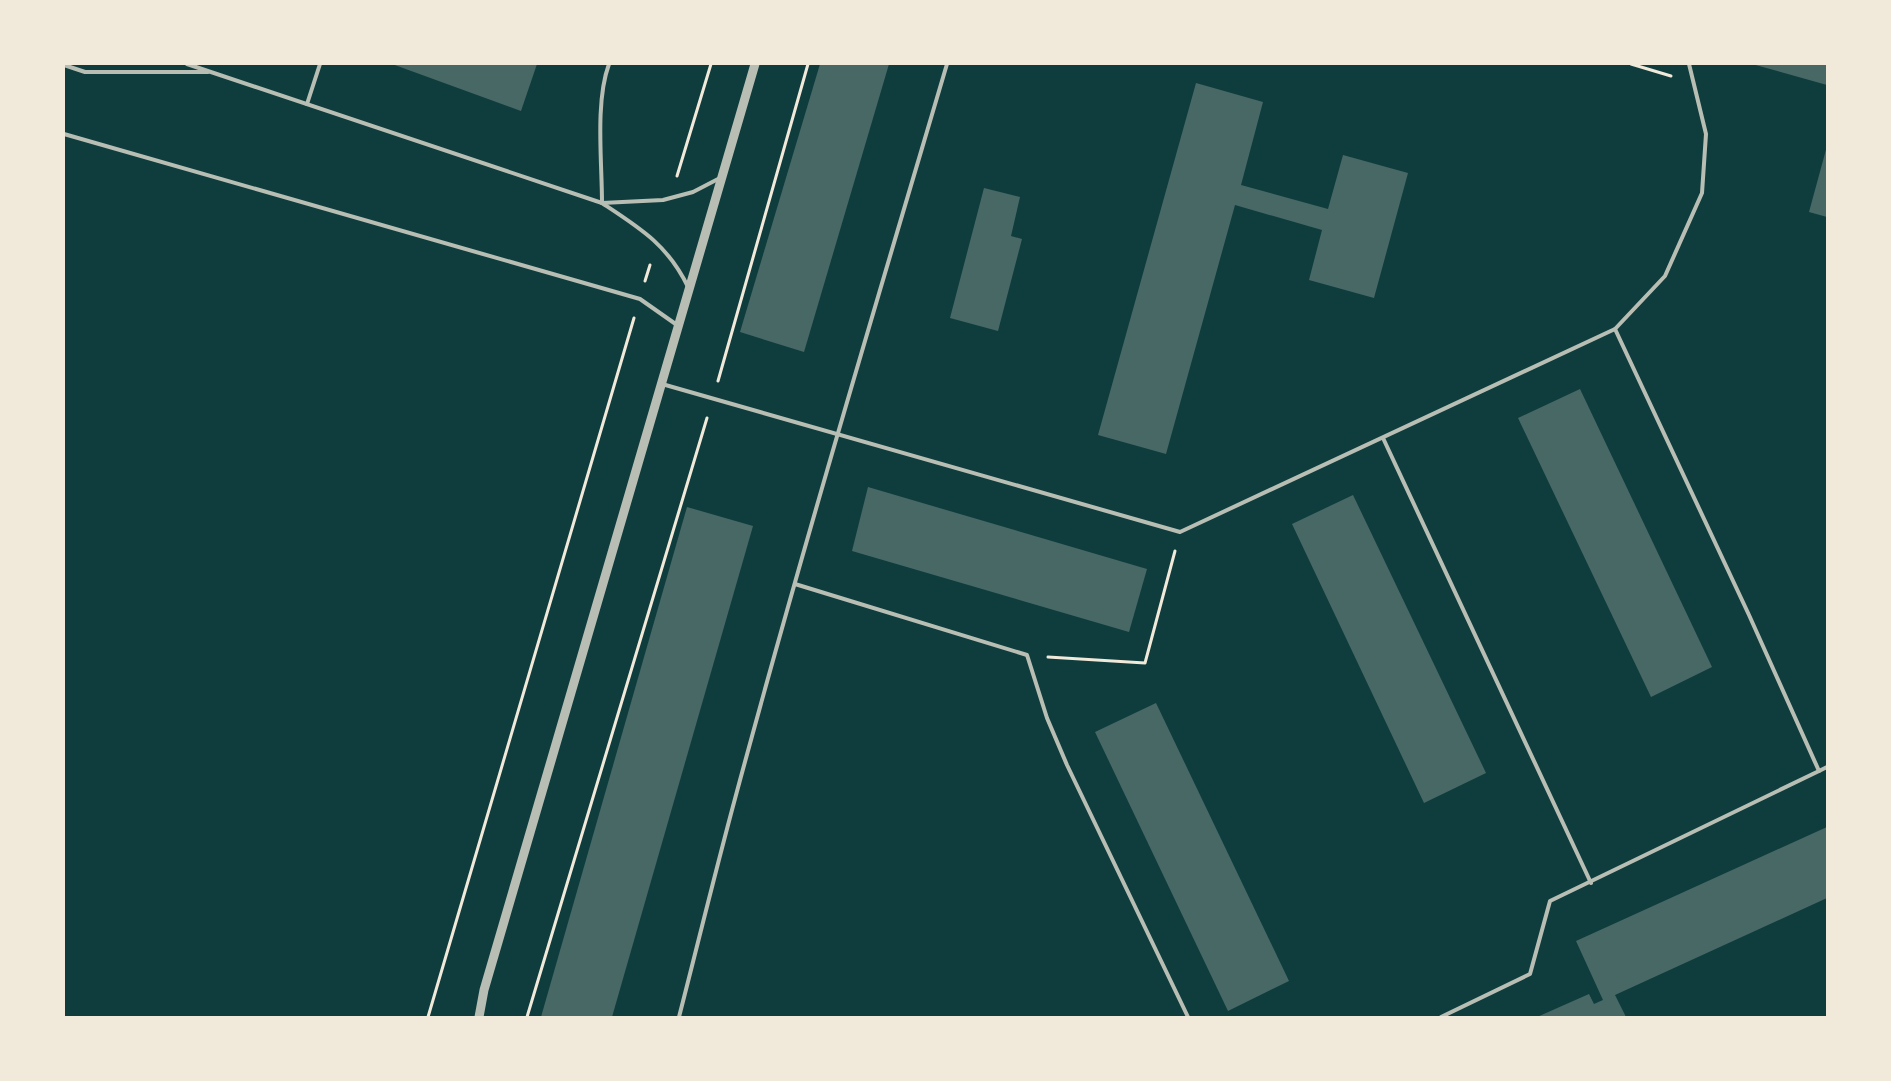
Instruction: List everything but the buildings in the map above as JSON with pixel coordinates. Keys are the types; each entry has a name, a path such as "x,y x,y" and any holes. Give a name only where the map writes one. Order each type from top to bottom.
{"street":[{"path":"480,1017 484,990 755,64"}],"lane":[{"path":"187,64 602,203 657,242 679,268 689,290"},
{"path":"307,104 320,64"},
{"path":"602,203 600,106 609,64"},
{"path":"679,1017 735,797 837,435 947,64"},
{"path":"662,384 1180,532 1615,329 1665,276 1702,193 1706,134 1689,64"},
{"path":"64,65 85,72 211,72"},
{"path":"64,134 640,299 679,326"},
{"path":"602,203 635,203 670,199 693,192 722,177"},
{"path":"1615,329 1819,770"},
{"path":"1383,438 1591,883"},
{"path":"795,584 1027,655 1047,718 1067,765 1188,1017"},
{"path":"1441,1017 1530,974 1550,901 1591,883 1827,767"}],"path":[{"path":"670,199 711,64"},
{"path":"527,1017 713,400 808,64"},
{"path":"1631,64 1694,83"},
{"path":"428,1017 657,242"},
{"path":"1027,655 1145,663 1180,532"}]}
